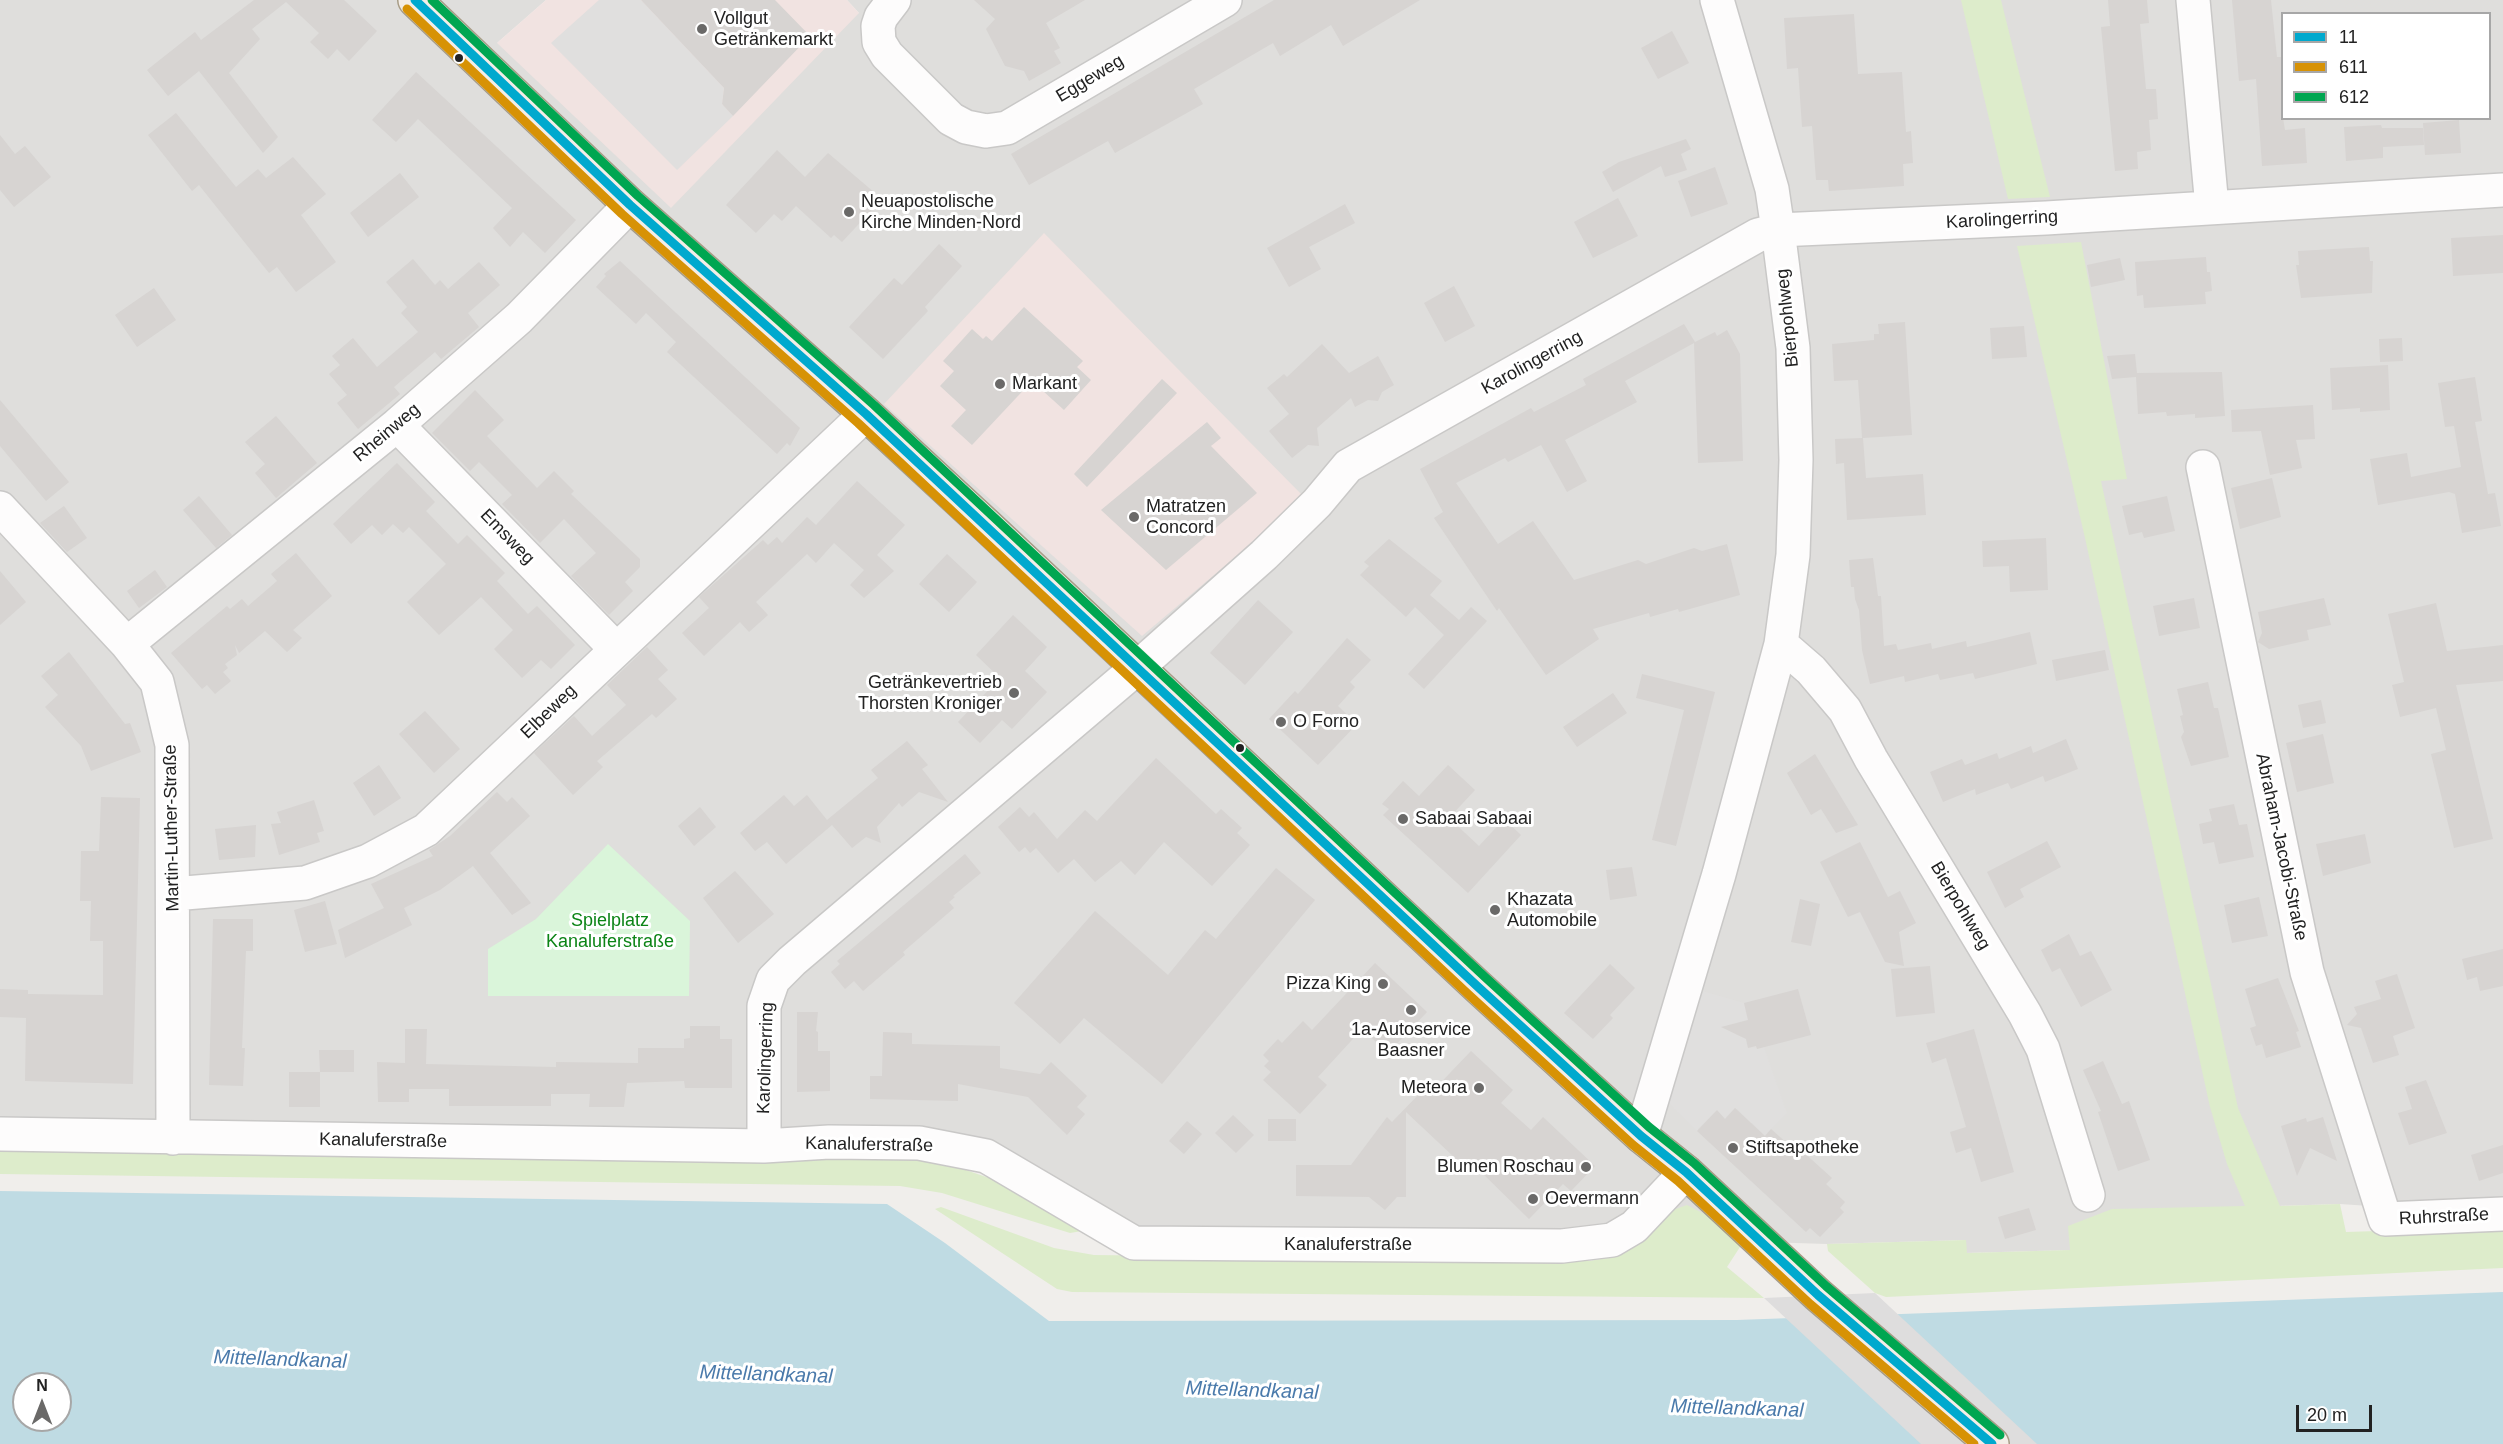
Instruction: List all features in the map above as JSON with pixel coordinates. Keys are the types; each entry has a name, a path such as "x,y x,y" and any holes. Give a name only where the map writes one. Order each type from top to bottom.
{"main road":[{"path":"415,0 630,205 866,414 1477,986 1641,1136 1686,1172 1818,1295 1992,1444"},
{"path":"1818,1295 1964,1444"}],"street":[{"name":"Eggeweg","path":"894,0 881,17 879,42 887,55 951,119 977,130 996,131 1007,128 1225,0"},
{"name":"Bierpohlweg","path":"1641,1136 1719,874 1781,644 1793,555 1796,459 1793,348 1778,230 1772,189 1717,0"},
{"path":"2193,0 2212,207"},
{"name":"Karolingerring","path":"764,1146 764,1006 773,980 1138,667 1264,555 1317,503 1348,466 1758,235 1778,230 2046,218 2503,190"},
{"name":"Rheinweg","path":"128,644 397,425 519,318 630,205"},
{"name":"Elbeweg","path":"173,894 305,883 368,861 426,830 866,414"},
{"name":"Emsweg","path":"397,425 616,649"},
{"name":"Abraham-Jacobi-Straße","path":"2203,467 2307,972 2385,1219"},
{"name":"Martin-Luther-Straße","path":"0,508 128,644 157,682 172,745 173,1138"},
{"name":"Bierpohlweg","path":"1781,644 1811,670 1845,710 1871,759 2025,1014 2043,1049 2088,1195"},
{"name":"Kanaluferstraße","path":"0,1134 764,1146 829,1142 919,1143 956,1148 986,1156 1134,1244 1562,1246 1612,1240 1634,1227 1686,1172"},
{"name":"Ruhrstraße","path":"2385,1219 2503,1214"}],"shaded area":[{"path":"0,0 546,0 497,43 859,13 847,0 2503,0 2503,1206 2428,1210 2340,1204 2245,1207 2071,1250 1966,1253 1965,1240 1827,1244 1607,1237 1131,1229 992,1145 942,1130 786,1132 0,1124"},
{"path":"546,0 847,0 859,13 671,208 497,43"},
{"path":"599,0 641,0 724,88 722,104 733,116 677,170 551,43"},
{"path":"1044,233 1305,498 1142,636 884,404"},
{"path":"1695,989 1744,1003 1748,1020 1736,1023 1735,1034 1741,1037 1752,1033 1753,1038 1746,1040 1748,1048 1764,1047 1787,1113 1765,1136 1735,1108 1725,1119 1716,1111 1697,1131 1665,1100"}],"green space":[{"path":"1961,0 2001,0 2050,197 2008,199"},
{"path":"2081,242 2127,479 2101,481 2238,1108 2280,1206 2340,1204 2346,1232 2503,1227 2503,1268 1886,1297 1875,1293 1828,1251 1827,1244 1966,1240 1967,1253 2070,1250 2068,1226 2112,1209 2245,1206 2227,1164 2210,1107 2085,538 2017,246"},
{"name":"Spielplatz Kanaluferstraße","path":"608,844 690,921 689,996 488,996 488,949 536,919"},
{"path":"0,1147 437,1156 922,1160 951,1165 998,1181 1088,1230 1070,1233 942,1193 900,1186 0,1174"},
{"path":"1687,1205 1712,1218 1740,1247 1727,1267 1764,1298 1072,1292 1057,1289 935,1209 941,1207 1054,1248 1094,1255 1589,1261 1618,1256 1637,1241 1664,1213"}],"water":[{"name":"Mittellandkanal","path":"0,1191 887,1204 945,1243 1049,1321 1737,1320 2503,1292 2503,1444 0,1444"}],"pier":[{"path":"1875,1293 2037,1444 1921,1444 1764,1298"}],"building":[{"path":"254,0 344,0 377,31 349,61 337,49 328,59 310,42 319,33 286,2 252,29 260,39 229,73 278,137 263,153 199,71 168,96 147,70 195,32 201,40"},
{"path":"641,0 775,0 810,36 733,116 722,104 724,88"},
{"path":"974,0 1085,0 1046,23 1060,48 1054,51 1061,63 1029,81 1024,71 1005,66 986,29 995,19"},
{"path":"1274,0 1420,0 1343,46 1331,25 1280,56 1273,43 1194,89 1203,104 1115,153 1108,141 1029,185 1011,154"},
{"path":"2108,0 2147,0 2149,23 2140,24 2146,89 2156,89 2158,119 2149,120 2151,150 2137,152 2138,169 2115,171 2101,27 2110,26"},
{"path":"2232,0 2271,0 2277,57 2281,57 2281,120 2283,120 2285,130 2305,128 2307,163 2262,166 2256,79 2239,81"},
{"path":"1854,14 1858,74 1902,72 1906,132 1911,131 1913,163 1903,164 1904,186 1829,191 1828,180 1816,180 1812,126 1802,127 1798,68 1787,69 1784,18"},
{"path":"1672,31 1689,63 1658,79 1641,48"},
{"path":"416,72 576,220 545,253 523,232 510,247 493,228 512,208 418,119 396,142 372,120"},
{"path":"176,113 236,187 258,169 266,178 293,157 326,194 301,215 336,262 296,292 277,267 269,273 199,185 192,191 148,135"},
{"path":"2459,120 2461,153 2425,155 2423,123"},
{"path":"2381,125 2382,128 2423,128 2424,145 2383,147 2383,158 2346,161 2344,127"},
{"path":"0,135 15,154 25,146 51,177 14,207 0,190"},
{"path":"1686,139 1691,149 1681,154 1687,170 1665,177 1661,166 1613,192 1602,172 1619,162"},
{"path":"777,150 805,177 828,153 882,199 842,242 834,235 831,238 796,206 782,221 774,214 756,233 726,205"},
{"path":"1715,167 1728,204 1691,217 1678,181"},
{"path":"400,173 419,197 368,237 350,213"},
{"path":"1618,198 1638,236 1593,258 1574,222"},
{"path":"1345,204 1355,223 1309,247 1321,269 1289,287 1267,248"},
{"path":"2503,235 2503,273 2453,276 2451,238"},
{"path":"939,244 962,266 925,307 928,311 883,359 849,327 894,278 902,285"},
{"path":"2369,247 2370,261 2373,261 2372,293 2301,298 2296,265 2299,265 2298,251"},
{"path":"2206,257 2212,291 2205,292 2206,304 2144,308 2143,295 2137,296 2135,262"},
{"path":"2120,258 2125,280 2091,287 2087,265"},
{"path":"413,259 435,285 440,280 448,289 479,262 500,285 468,313 479,327 441,359 435,352 394,387 400,394 358,429 337,403 347,395 329,374 340,365 332,356 353,338 377,367 418,332 401,313 407,307 386,282"},
{"path":"620,261 800,428 790,446 787,443 777,454 667,352 676,342 646,313 636,324 596,287 606,276 604,274"},
{"path":"1454,286 1475,326 1445,342 1424,303"},
{"path":"154,288 176,320 137,347 115,315"},
{"path":"1024,307 1083,361 1077,367 1091,380 1064,410 1032,381 972,445 951,426 966,410 940,386 954,371 943,361 972,329 983,339 986,336 992,341"},
{"path":"1905,322 1912,435 1863,438 1866,478 1923,474 1926,515 1847,520 1844,463 1836,464 1835,439 1862,438 1858,380 1834,381 1832,344 1874,340 1874,334 1879,334 1878,324"},
{"path":"1684,324 1695,342 1715,332 1717,336 1727,330 1740,354 1743,461 1698,463 1694,343 1625,381 1637,402 1565,440 1587,481 1567,492 1541,445 1508,462 1505,458 1456,483 1498,544 1533,521 1574,580 1638,560 1646,564 1694,548 1702,551 1727,544 1740,595 1679,612 1678,609 1650,617 1649,613 1593,629 1599,639 1546,675 1499,608 1497,611 1434,518 1443,512 1420,469 1531,408 1534,412 1586,385 1583,379"},
{"path":"2024,326 2027,357 1992,359 1990,328"},
{"path":"2402,338 2403,361 2380,362 2379,339"},
{"path":"1322,344 1349,373 1378,356 1394,385 1382,392 1378,401 1368,400 1355,407 1351,398 1317,428 1319,446 1308,445 1292,458 1269,431 1289,414 1267,388 1284,374 1287,377"},
{"path":"2135,354 2137,373 2222,372 2225,416 2195,418 2195,414 2167,416 2166,412 2138,414 2136,377 2112,379 2107,356"},
{"path":"2388,365 2390,410 2360,412 2360,408 2332,410 2330,368"},
{"path":"2475,377 2482,421 2475,422 2488,494 2495,493 2501,526 2462,533 2455,494 2449,492 2378,505 2370,459 2407,453 2411,477 2461,467 2454,426 2445,427 2438,383"},
{"path":"1162,379 1177,393 1087,487 1074,474"},
{"path":"475,390 504,420 487,436 537,488 554,471 574,491 571,494 640,559 640,567 625,582 633,591 609,615 571,576 596,553 564,519 540,543 502,504 512,495 479,462 470,471 432,433"},
{"path":"0,400 69,482 46,501 0,446"},
{"path":"2313,405 2315,439 2296,440 2302,468 2270,475 2261,431 2232,432 2231,410"},
{"path":"276,416 317,463 276,498 255,473 265,464 245,442"},
{"path":"1207,422 1221,438 1211,446 1257,493 1166,570 1101,510"},
{"path":"397,463 435,502 426,511 458,544 467,535 505,573 497,581 528,614 537,606 575,645 551,669 541,660 522,678 494,649 513,630 481,597 439,635 407,602 446,564 409,527 403,533 393,524 382,535 372,525 351,544 333,524"},
{"path":"2272,478 2281,517 2240,529 2231,488"},
{"path":"857,481 905,525 877,555 894,571 864,598 850,585 864,570 834,543 816,563 807,554 756,602 768,615 749,632 740,622 704,656 682,633 709,608 699,597 763,540 768,545 777,537 782,543 807,517 816,525"},
{"path":"199,496 232,535 216,548 183,510"},
{"path":"2167,496 2175,531 2144,538 2142,532 2129,535 2122,506"},
{"path":"64,506 87,538 67,552 40,523"},
{"path":"2046,538 2048,590 2010,592 2009,566 1983,567 1982,541"},
{"path":"1389,539 1442,581 1430,595 1459,620 1471,607 1487,621 1424,689 1408,674 1444,635 1415,607 1406,617 1360,575 1369,566 1364,562"},
{"path":"296,553 332,596 293,630 302,638 287,652 265,631 239,653 235,645 237,655 225,664 228,668 223,672 231,681 215,694 207,685 202,689 171,653 227,606 230,609 242,599 248,606 277,581 271,574"},
{"path":"947,554 977,582 949,612 919,584"},
{"path":"1873,558 1878,596 1881,596 1884,646 1896,644 1898,650 1931,643 1932,649 1966,641 1967,647 2030,632 2037,664 1975,679 1973,673 1940,680 1938,674 1905,682 1904,676 1870,684 1862,650 1859,610 1854,587 1851,587 1849,560"},
{"path":"155,570 167,587 139,608 127,591"},
{"path":"0,571 26,602 0,625"},
{"path":"2194,598 2200,628 2159,636 2153,606"},
{"path":"2324,598 2331,625 2307,630 2309,640 2269,649 2258,642 2262,633 2258,612"},
{"path":"1258,600 1293,632 1245,685 1210,653"},
{"path":"2436,603 2447,651 2503,645 2503,681 2456,685 2493,839 2454,848 2431,754 2446,750 2436,708 2400,717 2392,685 2404,682 2388,614"},
{"path":"1013,615 1047,647 1025,671 1047,692 1012,729 1002,720 980,743 958,722 1000,678 976,655"},
{"path":"1347,638 1371,660 1350,682 1355,687 1338,706 1357,724 1318,765 1269,719 1295,691 1298,694"},
{"path":"647,647 668,670 658,679 677,699 656,718 652,714 597,761 603,767 573,795 534,753 574,716 592,736 626,705 607,685"},
{"path":"2105,650 2109,670 2056,681 2052,660"},
{"path":"69,652 125,724 130,723 141,752 91,771 81,746 45,707 58,695 41,676"},
{"path":"1642,674 1715,692 1676,846 1652,840 1684,710 1636,698"},
{"path":"2208,682 2214,708 2218,708 2229,757 2191,766 2181,737 2184,732 2180,716 2183,715 2177,689"},
{"path":"1613,693 1627,713 1577,747 1563,727"},
{"path":"2321,700 2326,723 2303,728 2298,705"},
{"path":"425,711 460,749 434,773 399,734"},
{"path":"2323,734 2334,783 2297,792 2286,743"},
{"path":"2066,739 2078,769 2045,782 2043,776 2011,789 2008,783 1976,795 1975,789 1943,802 1930,772 1962,759 1965,765 1997,753 1999,759 2031,746 2033,753"},
{"path":"907,741 928,765 922,769 948,802 919,792 902,807 899,803 877,827 881,843 866,837 852,848 832,825 786,864 767,842 755,851 740,833 784,795 794,806 807,795 827,820 878,778 871,770"},
{"path":"1815,754 1858,825 1836,833 1821,809 1811,815 1787,773"},
{"path":"1156,758 1216,814 1221,809 1242,828 1237,833 1250,845 1212,886 1164,842 1135,875 1121,861 1095,882 1074,859 1058,873 1036,848 1030,853 1025,847 1019,852 998,827 1020,807 1029,817 1034,812 1057,839 1085,810 1097,821"},
{"path":"379,765 401,798 374,816 353,783"},
{"path":"1448,765 1475,790 1449,818 1479,846 1504,819 1521,835 1468,893 1383,815 1389,809 1382,804 1403,781 1419,796"},
{"path":"497,792 507,802 512,797 530,816 490,853 531,903 512,915 473,866 440,890 404,908 412,925 345,958 338,930 384,908 371,884 433,856 429,850 450,836"},
{"path":"101,797 140,798 133,1084 25,1081 26,1018 0,1017 0,989 28,990 28,994 103,995 103,941 90,941 91,901 80,901 81,851 99,851"},
{"path":"314,800 324,831 317,833 320,842 279,855 271,824 281,823 277,812"},
{"path":"2234,804 2239,825 2247,824 2254,857 2219,864 2214,842 2203,844 2199,824 2212,821 2209,809"},
{"path":"700,807 716,827 694,846 678,826"},
{"path":"256,825 255,857 219,860 215,829"},
{"path":"2365,834 2371,863 2323,876 2316,844"},
{"path":"2047,841 2061,867 2020,889 2024,897 2005,908 1987,872"},
{"path":"1860,842 1888,897 1900,891 1916,923 1899,932 1904,966 1885,962 1860,912 1848,917 1820,862"},
{"path":"965,854 981,873 953,896 955,897 949,902 954,908 903,952 905,955 863,991 854,981 845,989 831,972 840,964 837,961"},
{"path":"1632,867 1637,896 1610,900 1606,870"},
{"path":"1276,868 1315,900 1162,1084 1084,1018 1060,1044 1014,1003 1095,911 1168,975 1205,930 1216,939"},
{"path":"735,871 774,914 738,943 703,898"},
{"path":"2259,897 2268,936 2232,943 2224,905"},
{"path":"1800,899 1820,904 1811,946 1791,942"},
{"path":"325,901 337,944 305,952 294,910"},
{"path":"213,919 253,919 253,951 246,951 242,1048 245,1048 243,1086 209,1085"},
{"path":"2069,934 2080,956 2091,951 2112,990 2081,1007 2060,968 2052,972 2041,950"},
{"path":"2503,949 2503,986 2480,991 2477,977 2467,980 2462,959"},
{"path":"1375,963 1427,1012 1388,1053 1362,1029 1318,1077 1327,1085 1300,1114 1263,1080 1271,1072 1264,1066 1269,1061 1263,1055 1278,1039 1282,1043 1303,1021 1312,1030"},
{"path":"1610,964 1635,988 1610,1015 1613,1018 1593,1039 1564,1013"},
{"path":"1930,966 1935,1013 1896,1017 1891,969"},
{"path":"2397,974 2415,1028 2393,1036 2399,1055 2373,1063 2361,1028 2347,1025 2357,1014 2354,1007 2381,999 2375,981"},
{"path":"2278,978 2299,1031 2296,1032 2301,1047 2266,1058 2262,1044 2256,1046 2250,1028 2256,1026 2245,989"},
{"path":"1798,989 1811,1035 1757,1049 1756,1046 1748,1048 1746,1039 1721,1027 1748,1020 1744,1003"},
{"path":"797,1012 818,1012 816,1031 818,1032 818,1051 830,1051 830,1091 797,1092"},
{"path":"690,1026 720,1026 720,1039 732,1039 732,1088 685,1088 684,1081 627,1083 624,1107 589,1107 590,1094 551,1094 551,1106 449,1106 449,1089 409,1089 409,1102 378,1102 377,1062 405,1063 405,1029 427,1029 426,1064 556,1067 556,1062 638,1063 638,1048 684,1048 684,1039 690,1038"},
{"path":"1974,1029 2014,1172 1981,1182 1971,1148 1956,1153 1950,1132 1966,1127 1946,1058 1932,1063 1926,1043"},
{"path":"883,1032 912,1033 912,1044 1000,1046 1000,1068 1040,1074 1051,1062 1087,1096 1077,1107 1085,1114 1067,1135 1028,1097 958,1084 958,1101 870,1099 870,1076 882,1076"},
{"path":"319,1050 354,1050 354,1072 320,1072"},
{"path":"1471,1051 1513,1090 1501,1103 1531,1130 1543,1117 1595,1166 1571,1191 1563,1184 1529,1219 1475,1166 1470,1172 1406,1112 1406,1197 1397,1197 1385,1210 1369,1197 1296,1196 1296,1165 1351,1165 1387,1117 1392,1122 1422,1091 1428,1096"},
{"path":"2103,1061 2122,1104 2129,1101 2150,1160 2118,1171 2098,1112 2101,1111 2083,1070"},
{"path":"289,1072 320,1072 320,1107 289,1107"},
{"path":"2426,1080 2447,1133 2409,1145 2398,1113 2412,1109 2405,1087"},
{"path":"1735,1108 1765,1136 1771,1129 1798,1153 1801,1150 1832,1178 1826,1184 1845,1202 1840,1208 1844,1212 1820,1237 1810,1228 1806,1232 1697,1131 1717,1110 1725,1119"},
{"path":"1233,1115 1254,1135 1236,1153 1215,1133"},
{"path":"2323,1117 2337,1161 2310,1148 2297,1176 2281,1126 2306,1118 2307,1122"},
{"path":"1268,1119 1296,1119 1296,1141 1268,1141"},
{"path":"1187,1121 1202,1134 1184,1154 1169,1141"},
{"path":"2503,1145 2503,1173 2479,1181 2471,1155"},
{"path":"2029,1208 2036,1230 2005,1239 1998,1217"}],"transit line":[{"name":"11","path":"415,0 630,205 866,414 1477,986 1641,1136 1686,1172 1818,1295 1992,1444"},
{"name":"612","path":"432,0 638,196 874,405 1485,977 1649,1127 1694,1163 1826,1286 2000,1435"},
{"name":"611","path":"407,9 622,214 858,423 1469,995 1633,1145 1678,1181 1810,1304 1974,1444"}],"place":[{"name":"Vollgut Getränkemarkt","path":"702,29"},
{"name":"Neuapostolische Kirche Minden-Nord","path":"849,212"},
{"name":"Markant","path":"1000,384"},
{"name":"Matratzen Concord","path":"1134,517"},
{"name":"Getränkevertrieb Thorsten Kroniger","path":"1014,693"},
{"name":"O Forno","path":"1281,722"},
{"name":"Sabaai Sabaai","path":"1403,819"},
{"name":"Khazata Automobile","path":"1495,910"},
{"name":"Pizza King","path":"1383,984"},
{"name":"1a-Autoservice Baasner","path":"1411,1010"},
{"name":"Meteora","path":"1479,1088"},
{"name":"Stiftsapotheke","path":"1733,1148"},
{"name":"Blumen Roschau","path":"1586,1167"},
{"name":"Oevermann","path":"1533,1199"}]}
